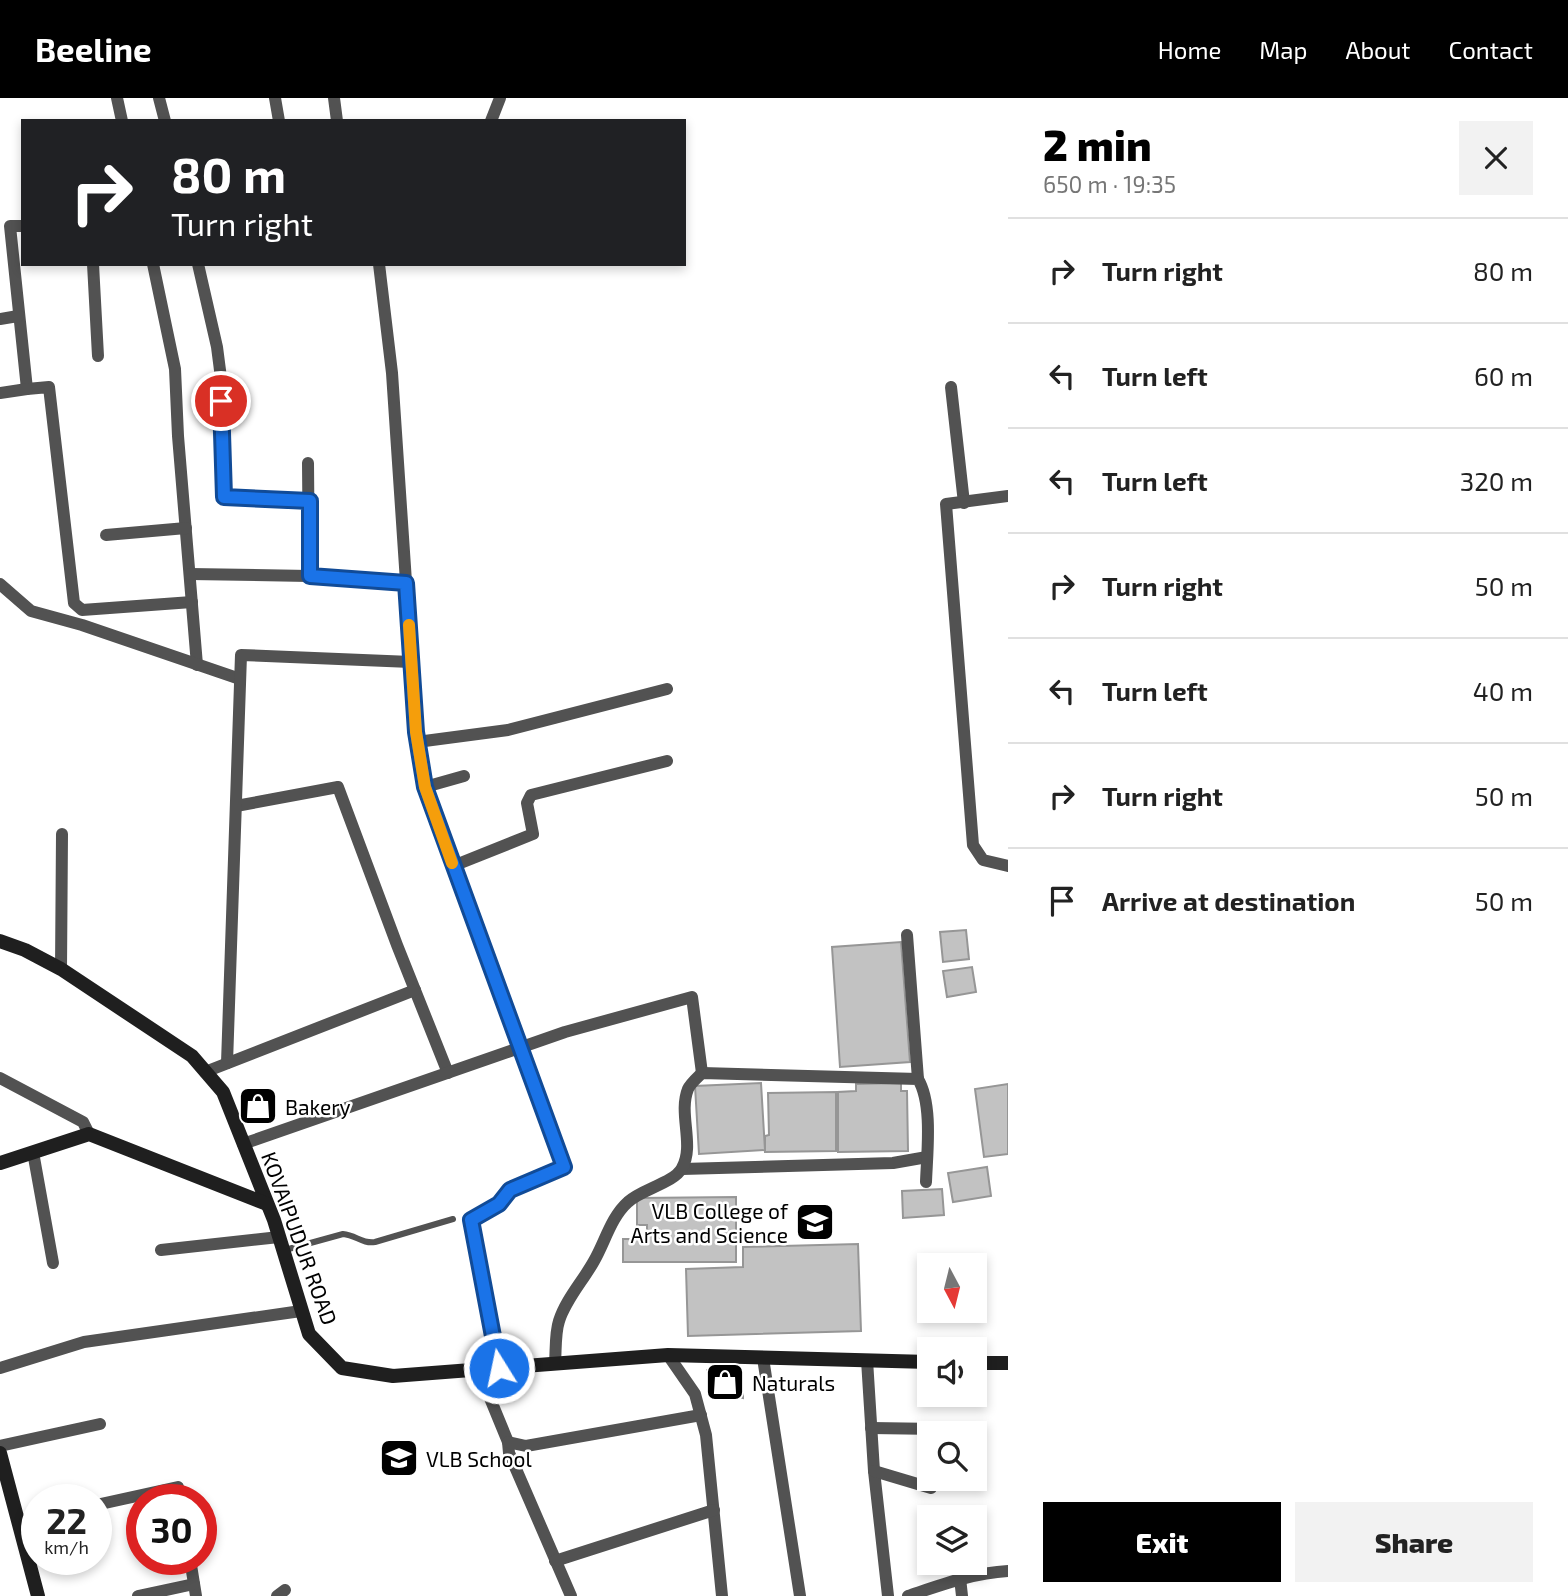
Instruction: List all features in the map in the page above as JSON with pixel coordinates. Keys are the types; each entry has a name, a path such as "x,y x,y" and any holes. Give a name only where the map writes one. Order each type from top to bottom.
{"main road":[{"name":"KOVAIPUDUR ROAD","path":"0,941 25,950 61,969 192,1056 223,1092 267,1204 309,1334 341,1368 393,1376 668,1355 917,1362"},
{"path":"0,1163 89,1134 267,1204"},
{"path":"987,1363 1008,1363"},
{"path":"0,1453 38,1596"}],"street":[{"path":"117,98 122,119"},
{"path":"159,98 164,119"},
{"path":"275,98 279,119"},
{"path":"334,98 337,119"},
{"path":"492,119 500,98"},
{"path":"21,226 10,226 27,389"},
{"path":"93,266 98,356"},
{"path":"153,266 176,369 197,665"},
{"path":"198,266 217,346 224,497 310,501"},
{"path":"379,266 392,373 417,742 425,787 564,1167 510,1190 499,1204 471,1220 499,1368"},
{"path":"0,319 18,316"},
{"path":"0,393 49,387 76,607 82,610 192,602"},
{"path":"951,387 964,503"},
{"path":"308,463 310,576"},
{"path":"1008,496 946,504 973,845 983,860 1008,866"},
{"path":"106,535 186,528"},
{"path":"190,574 310,576 406,583"},
{"path":"0,584 31,611 82,625 240,679"},
{"path":"227,1063 241,655 411,662"},
{"path":"417,742 508,730 667,689"},
{"path":"453,866 533,834 527,803 531,795 667,761"},
{"path":"425,787 464,776"},
{"path":"236,806 338,788 449,1073"},
{"path":"61,969 62,834"},
{"path":"906,935 918,1079 925,1089 927,1106 926,1182"},
{"path":"205,1072 415,990"},
{"path":"243,1144 565,1032 692,997 702,1073"},
{"path":"555,1363 558,1322 575,1289 594,1262 617,1216 636,1196 674,1177 682,1169 687,1150 684,1117 688,1088 702,1073 918,1079"},
{"path":"0,1077 83,1122 89,1134"},
{"path":"33,1152 53,1263"},
{"path":"682,1169 893,1163 927,1157"},
{"path":"161,1250 281,1244"},
{"path":"0,1368 84,1342 302,1311"},
{"path":"668,1355 695,1394 706,1435 723,1596"},
{"path":"763,1358 800,1596"},
{"path":"867,1360 874,1471 888,1596"},
{"path":"478,1369 508,1442 509,1453 571,1596"},
{"path":"508,1442 526,1446 701,1415"},
{"path":"0,1446 100,1424"},
{"path":"871,1428 917,1429"},
{"path":"874,1471 917,1484"},
{"path":"555,1561 714,1510"},
{"path":"908,1596 960,1578 1008,1571"},
{"path":"960,1578 962,1596"},
{"path":"138,1596 195,1590"}],"lane":[{"path":"281,1244 343,1234 362,1242 375,1242 453,1219"}],"building":[{"path":"966,930 969,959 943,962 940,932"},
{"path":"901,942 910,1062 840,1067 832,947"},
{"path":"972,967 976,992 947,997 943,971"},
{"path":"761,1083 765,1150 699,1154 695,1086"},
{"path":"901,1083 901,1091 907,1091 908,1151 838,1152 838,1092 856,1091 856,1084"},
{"path":"1008,1084 1008,1154 984,1157 975,1089"},
{"path":"836,1092 836,1151 765,1152 765,1136 769,1135 768,1093"},
{"path":"987,1167 991,1196 953,1202 948,1173"},
{"path":"942,1189 944,1215 903,1218 902,1191"},
{"path":"736,1197 736,1262 623,1262 623,1239 647,1239 647,1225 637,1225 637,1198"},
{"path":"858,1244 861,1331 688,1336 686,1269 743,1267 743,1247"},
{"name":"Naturals","path":"707,1370 743,1373 743,1398 707,1392"}],"slow traffic":[{"path":"409,625 416,732 425,787 452,863"}],"place":[{"name":"Bakery","path":"258,1106"},
{"name":"VLB College of Arts and Science","path":"815,1222"},
{"name":"Naturals","path":"725,1382"},
{"name":"VLB School","path":"399,1458"}],"route":[{"path":"221,401 224,497 310,501 310,576 406,583 416,732 425,787 564,1167 510,1190 499,1204 471,1220 499,1368"}]}
